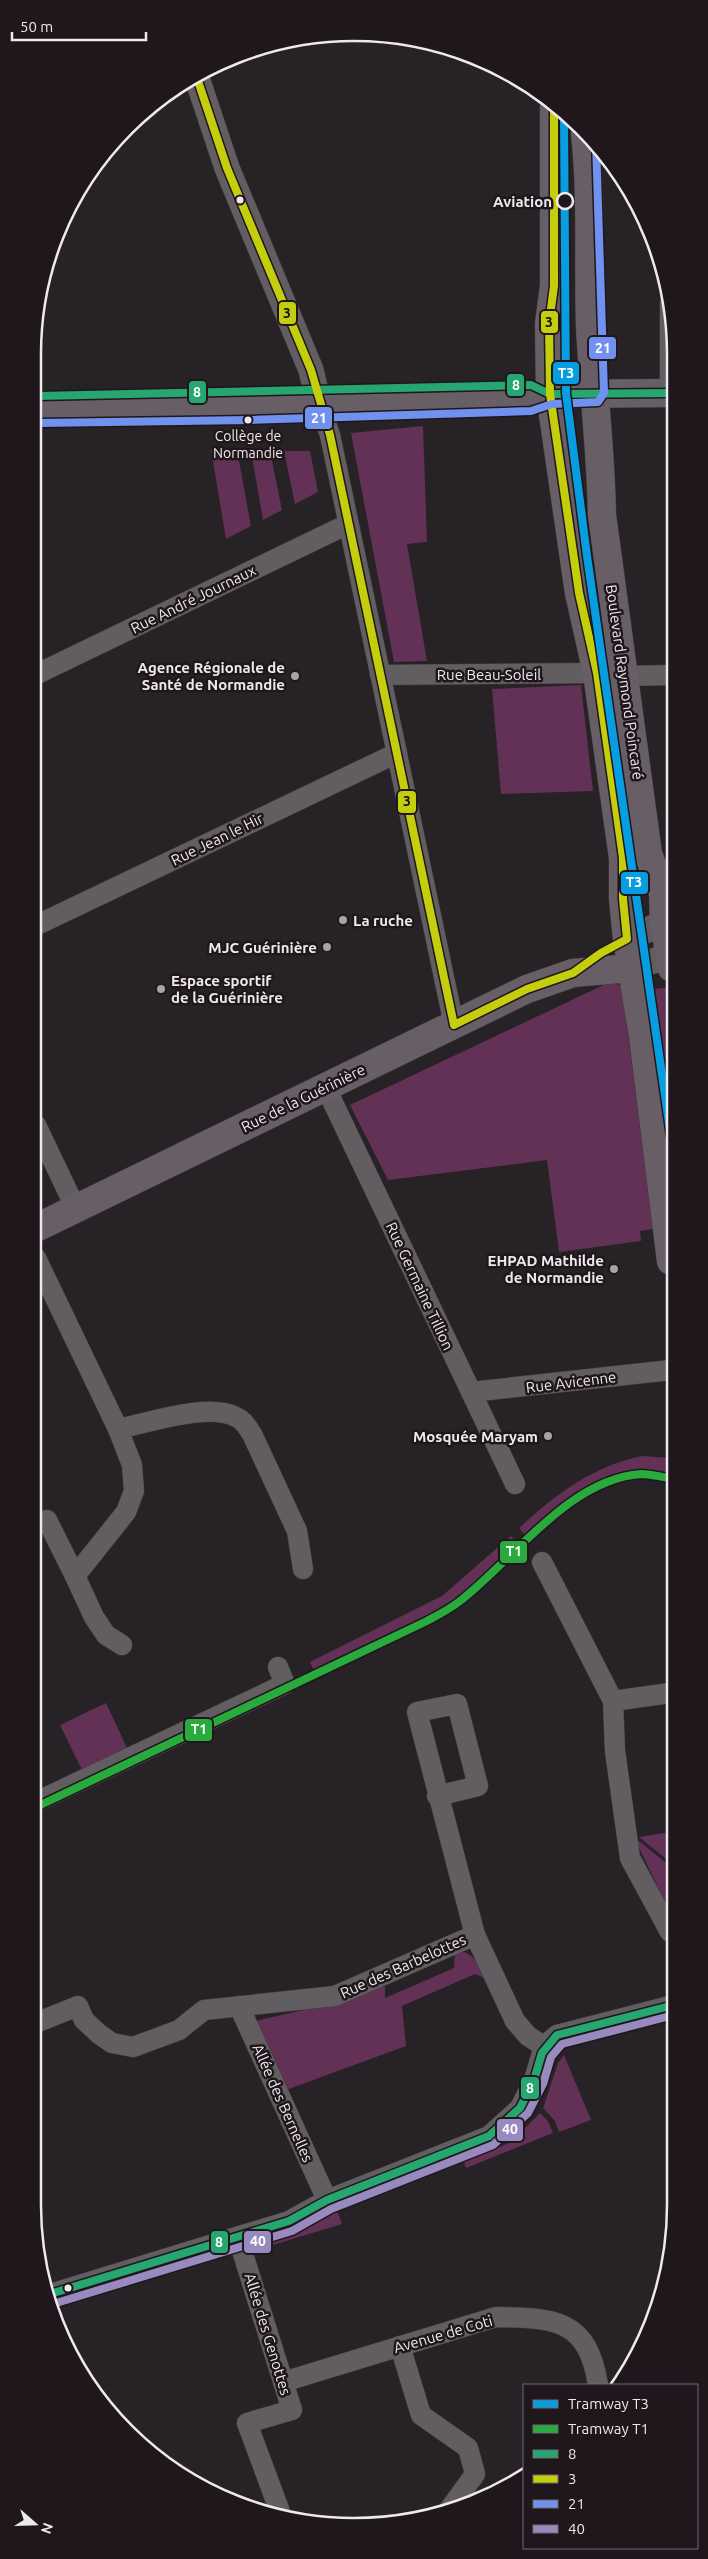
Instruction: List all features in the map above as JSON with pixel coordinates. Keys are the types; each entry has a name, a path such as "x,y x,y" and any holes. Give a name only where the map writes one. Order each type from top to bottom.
{"main road":[{"name":"Boulevard Raymond Poincaré","path":"554,114 554,286 549,324 550,394 579,593 597,673 623,858 623,899 627,939 643,1036 667,1229"},
{"name":"Boulevard Raymond Poincaré","path":"586,145 590,176 590,308 594,393 601,468 602,515 648,854 663,892 667,915"},
{"path":"41,396 318,399 531,385 550,394 667,392"},
{"path":"41,414 250,410 318,399"},
{"name":"Rue de la Guérinière","path":"573,973 627,939"},
{"name":"Rue de la Guérinière","path":"41,1226 527,989 573,973 631,968"}],"street":[{"path":"199,83 228,168 311,370 330,435 454,1025"},
{"name":"Rue André Journaux","path":"41,672 348,524"},
{"name":"Rue Beau-Soleil","path":"380,675 597,673"},
{"path":"624,676 667,675"},
{"name":"Rue Jean le Hir","path":"41,923 397,753"},
{"path":"627,939 667,921"},
{"path":"631,968 667,961"},
{"name":"Rue Germaine Tillion","path":"326,1088 515,1484"},
{"path":"41,1136 76,1209"},
{"path":"41,1268 118,1429 132,1465 134,1491 126,1512 75,1576"},
{"name":"Rue Avicenne","path":"471,1392 667,1370"},
{"path":"118,1429 198,1412 221,1412 236,1416 252,1434 297,1531 303,1569"},
{"path":"47,1520 102,1629 106,1635 122,1646"},
{"path":"542,1562 613,1701 615,1751 630,1858 667,1926"},
{"path":"41,1799 285,1684 278,1667"},
{"path":"613,1701 667,1693"},
{"path":"437,1796 478,1786 457,1704 417,1712 437,1796 475,1934 516,2021 528,2036 545,2047"},
{"name":"Rue des Barbelottes","path":"41,2021 78,2006 84,2020 98,2034 112,2043 133,2047 179,2030 204,2010 335,1996 475,1934"},
{"name":"Allée des Bernelles","path":"239,2006 327,2200"},
{"path":"54,2293 289,2221 327,2200 488,2136 505,2124 528,2096 545,2047 551,2040 565,2032 667,2007"},
{"name":"Allée des Genottes","path":"238,2238 292,2410 247,2423 278,2508"},
{"name":"Avenue de Coti","path":"283,2382 496,2317 540,2319 575,2330 586,2344 595,2363 598,2384"},
{"path":"400,2346 421,2415 468,2448 475,2474 457,2500"}],"shaded area":[{"path":"423,426 427,542 407,544 427,661 394,662 351,433"},
{"path":"211,450 237,450 251,526 226,539"},
{"path":"251,451 270,451 282,510 263,520"},
{"path":"284,451 310,451 318,492 295,504"},
{"path":"581,685 593,791 501,794 492,689"},
{"path":"612,981 622,987 653,1229 640,1231 641,1241 559,1252 547,1160 388,1180 350,1105"},
{"path":"667,987 667,1158 641,991"},
{"path":"642,1456 667,1458 667,1481 651,1479 632,1481 594,1494 560,1515 530,1541 519,1528 576,1483 591,1474"},
{"path":"511,1536 522,1548 454,1608 317,1677 310,1662 442,1596"},
{"path":"106,1703 127,1748 82,1770 60,1725"},
{"path":"667,1832 667,1860 639,1837"},
{"path":"634,1837 667,1864 667,1907"},
{"path":"455,1951 467,1953 471,1956 477,1963 484,1978 475,1974 402,2006 406,2046 286,2090 251,2022 339,2002 385,1984 385,1998 454,1968"},
{"path":"564,2055 591,2120 559,2132 555,2121 543,2108 558,2063"},
{"path":"540,2113 548,2121 553,2133 466,2168 464,2162 511,2142"},
{"path":"336,2208 342,2224 250,2252 254,2246 312,2224"}],"tram line":[{"name":"T3","path":"564,123 566,393 587,556 667,1109"},
{"name":"T1","path":"41,1805 444,1612 480,1584 543,1524 590,1490 615,1479 641,1474 667,1477"}],"transit line":[{"name":"3","path":"199,83 227,168 311,370 330,435 454,1025 527,989 573,973 601,953 627,939 623,899 623,858 597,673 579,593 550,394 549,324 554,286 554,114"},
{"name":"21","path":"41,423 250,420 531,411 552,404 598,402 604,393 596,157"},
{"name":"8","path":"41,396 531,385 550,394 667,393"},
{"name":"8","path":"54,2293 289,2221 327,2200 489,2136 520,2108 534,2080 542,2053 557,2035 667,2007"},
{"name":"40","path":"57,2303 292,2231 331,2209 493,2145 528,2113 543,2084 551,2057 562,2044 667,2017"}],"place":[{"name":"Aviation","path":"565,201"},
{"name":"Collège de Normandie","path":"248,420"},
{"name":"Agence Régionale de Santé de Normandie","path":"295,676"},
{"name":"La ruche","path":"343,920"},
{"name":"MJC Guérinière","path":"327,947"},
{"name":"Espace sportif de la Guérinière","path":"161,989"},
{"name":"EHPAD Mathilde de Normandie","path":"614,1269"},
{"name":"Mosquée Maryam","path":"548,1436"}]}
